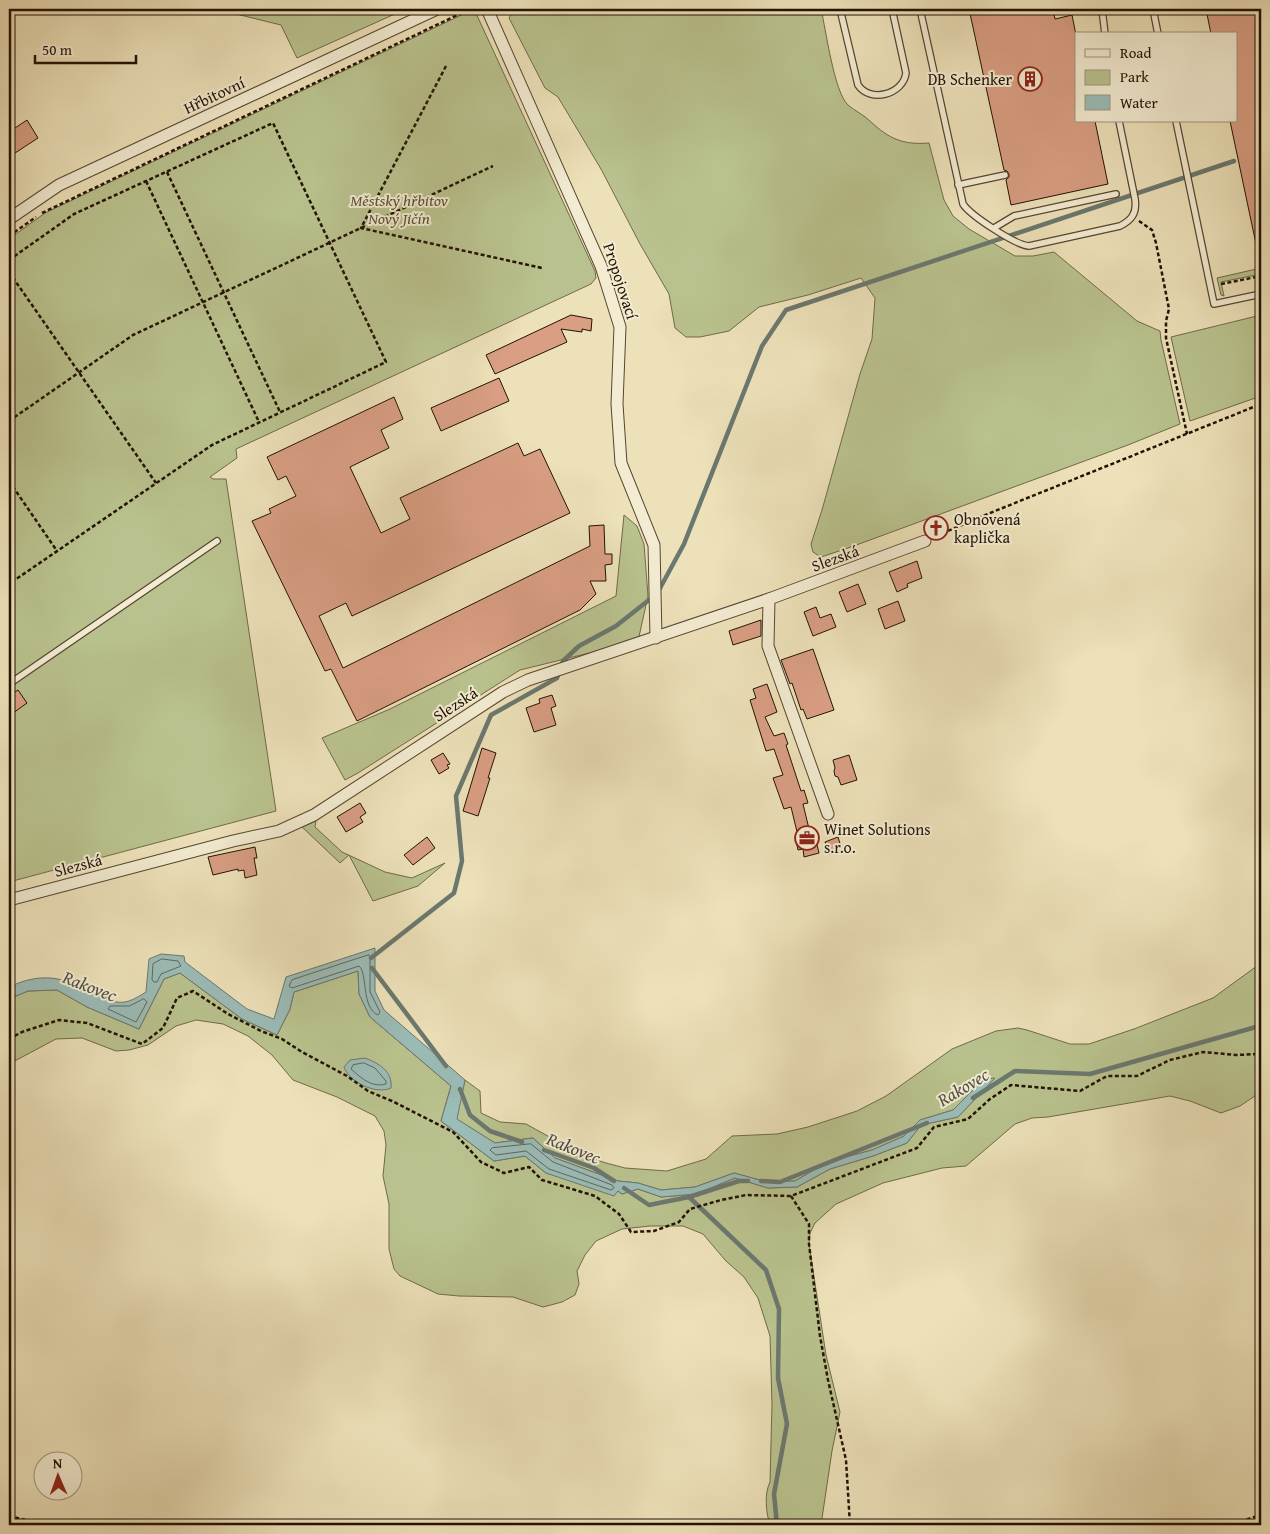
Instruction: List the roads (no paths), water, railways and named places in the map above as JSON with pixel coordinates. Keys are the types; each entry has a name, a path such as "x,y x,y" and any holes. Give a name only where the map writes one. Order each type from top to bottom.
{"street":[{"name":"Hřbitovní","path":"9,219 59,185 437,9"},
{"name":"Propojovací","path":"488,9 601,266 620,327 617,404 621,463 654,546 656,638"},
{"name":"Slezská","path":"9,900 233,841 279,831 314,815 503,692 528,680 769,599 925,541"},
{"path":"769,599 768,646 828,814"}],"lane":[{"path":"840,9 858,85 863,92 871,95 891,92 900,87 904,82 906,73 892,9"},
{"path":"920,9 961,198 966,209 971,214 1019,244 1028,246 1120,226 1128,222 1133,216 1136,207 1135,199 1119,122"},
{"path":"1102,9 1105,32"},
{"path":"1153,9 1158,32"},
{"path":"1176,122 1214,304 1261,294"},
{"path":"958,186 1005,176"},
{"path":"994,228 1014,216 1116,194"},
{"path":"9,684 217,541"}],"water":[{"path":"375,948 375,991 384,1010 465,1080 457,1119 495,1143 533,1138 555,1158 618,1181 638,1183 661,1190 695,1187 734,1173 767,1182 795,1181 828,1162 872,1150 904,1136 920,1120 953,1110 984,1079 995,1078 958,1117 921,1125 907,1143 830,1169 797,1187 768,1188 735,1178 696,1194 661,1197 638,1189 622,1194 618,1191 614,1196 546,1173 525,1156 494,1161 441,1121 451,1086 370,1017 359,994 358,971 294,992 290,1009 277,1035 242,1019 180,973 164,979 139,1029 87,1007 57,990 28,991 9,999 9,987 29,980 48,978 76,984 112,1001 129,1001 146,992 149,959 161,954 184,956 185,962 247,1009 274,1019 286,977"},
{"path":"365,1058 384,1068 390,1077 391,1088 378,1090 364,1086 351,1078 344,1067 350,1060"}],"waterway":[{"path":"659,590 684,544 762,346 786,310 1234,161"},
{"path":"371,958 454,893 462,861 456,796 491,715 557,678 563,661 579,646 616,626 654,596"},
{"name":"Rakovec","path":"372,968 446,1066"},
{"name":"Rakovec","path":"973,1098 1015,1071 1090,1074 1261,1024"},
{"name":"Rakovec","path":"460,1089 470,1115 490,1131 522,1142"},
{"name":"Rakovec","path":"761,1181 780,1182 927,1123"},
{"name":"Rakovec","path":"544,1150 594,1168 614,1181"},
{"name":"Rakovec","path":"624,1188 649,1205 689,1197 739,1181 748,1181"},
{"path":"689,1197 766,1270 779,1309 778,1378 787,1424 774,1494 777,1525"}],"place":[{"name":"DB Schenker","path":"1030,79"},
{"name":"Obnovená kaplička","path":"936,528"},
{"name":"Winet Solutions s.r.o.","path":"807,838"}],"park label":[{"name":"Městský hřbitov Nový Jičín","path":"399,209"}]}
